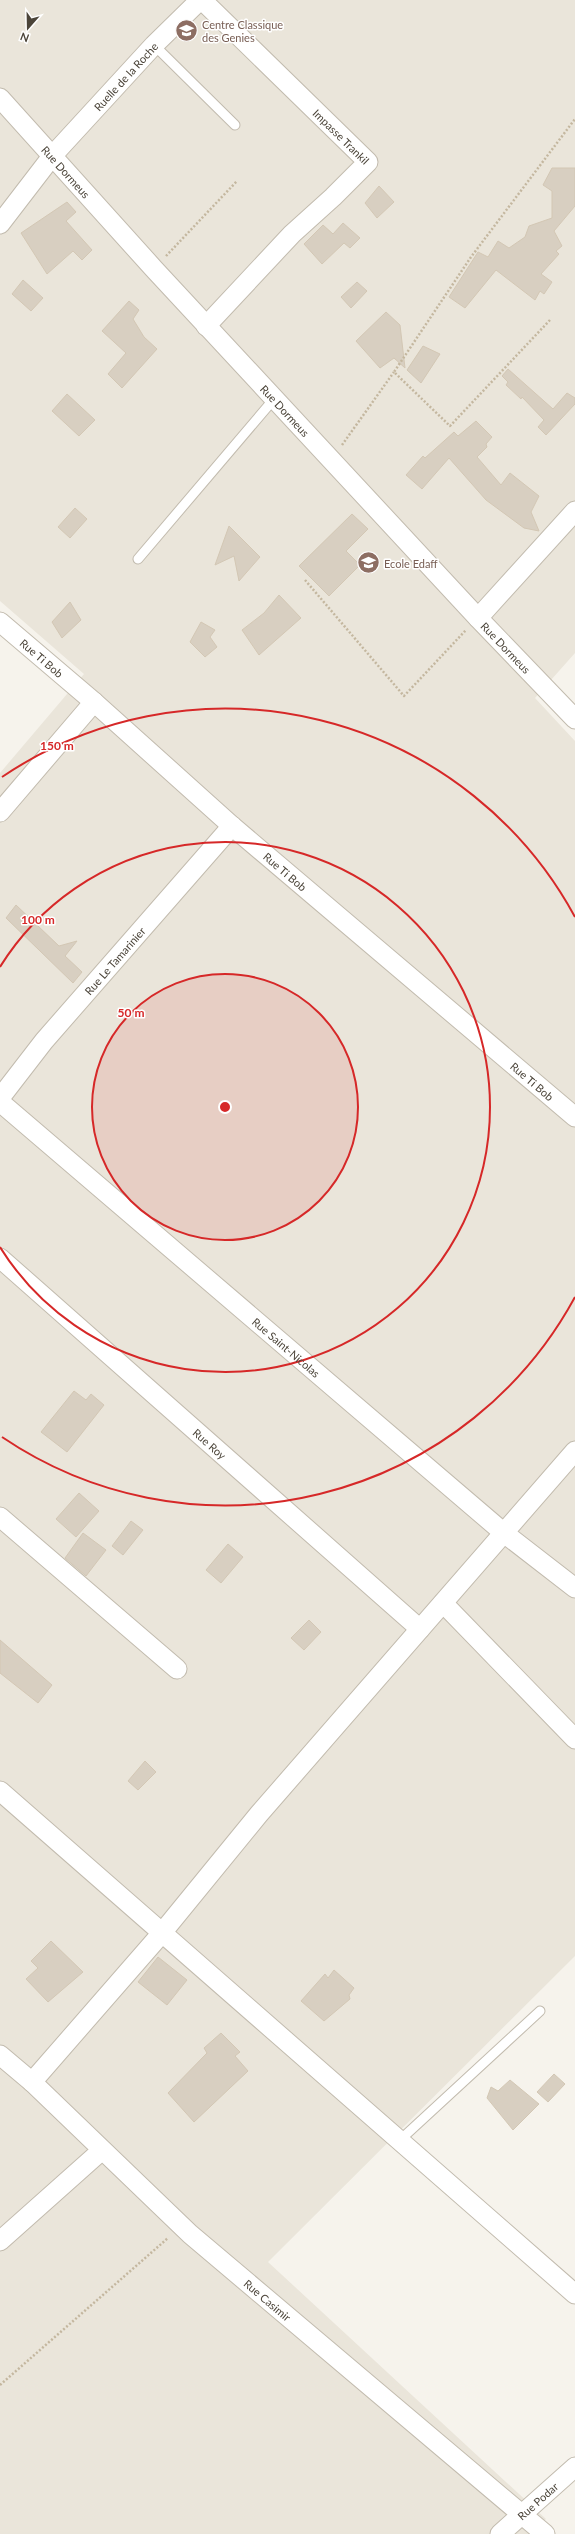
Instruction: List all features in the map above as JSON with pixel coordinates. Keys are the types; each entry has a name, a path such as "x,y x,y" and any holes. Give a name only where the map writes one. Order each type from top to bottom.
{"street":[{"name":"Ruelle de la Roche","path":"0,224 53,155 154,45 201,0"},
{"name":"Impasse Trankil","path":"201,0 368,162 333,197 292,234 206,326"},
{"name":"Rue Dormeus","path":"0,98 206,326 478,618 575,719"},
{"path":"478,618 575,511"},
{"name":"Rue Ti Bob","path":"0,622 94,702 232,826 575,1117"},
{"path":"0,812 94,702"},
{"name":"Rue Le Tamarinier","path":"0,1098 44,1041 232,826"},
{"name":"Rue Saint-Nicolas","path":"0,1102 504,1533 575,1588"},
{"name":"Rue Roy","path":"0,1258 420,1630"},
{"path":"32,2082 161,1934 259,1814 575,1451"},
{"path":"0,1517 177,1669"},
{"path":"443,1603 575,1739"},
{"path":"0,1791 161,1934 575,2294"},
{"name":"Rue Casimir","path":"0,2055 32,2082 101,2151 182,2226 545,2534"},
{"path":"0,2241 101,2151"},
{"name":"Rue Podar","path":"500,2534 575,2467"}],"lane":[{"path":"154,45 235,125"},
{"path":"138,559 274,399"},
{"path":"399,2141 540,2011"}],"path":[{"path":"332,461 471,257 575,119"},
{"path":"154,269 237,182"},
{"path":"394,372 450,426 550,320"},
{"path":"305,580 404,696 478,618"},
{"path":"0,2385 182,2226"}],"shaded area":[{"path":"0,0 575,0 575,653 535,698 575,741 575,1956 268,2262 546,2519 529,2534 0,2534 0,773 84,674 0,601"}],"building":[{"path":"552,168 575,168 575,206 554,231 562,246 556,251 559,254 541,274 552,282 544,294 540,291 535,300 496,270 465,308 449,297 478,252 488,257 498,241 509,248 525,237 529,226 552,218 552,191 543,185"},
{"path":"379,186 394,202 377,218 365,203"},
{"path":"67,202 76,212 66,221 92,250 82,260 73,251 47,274 21,233"},
{"path":"343,223 360,238 350,248 344,243 322,264 304,244 323,225 333,234"},
{"path":"23,280 43,298 31,311 12,294"},
{"path":"357,282 367,291 351,308 341,297"},
{"path":"129,301 139,310 133,319 144,337 157,349 122,388 108,374 126,353 102,331"},
{"path":"386,312 400,325 405,368 394,358 380,368 356,341"},
{"path":"423,346 440,354 421,383 407,370"},
{"path":"508,369 553,409 567,393 575,398 575,404 546,435 538,427 544,420 522,397 521,399 506,385 508,382 502,376"},
{"path":"67,394 95,420 79,436 52,411"},
{"path":"476,421 492,437 486,444 487,447 477,457 501,485 510,473 539,496 531,512 539,531 524,528 486,500 449,458 422,489 406,475 423,456 425,458 454,432 458,436"},
{"path":"75,508 87,519 70,538 58,527"},
{"path":"352,514 368,529 346,551 360,565 329,596 299,566"},
{"path":"229,526 260,557 239,581 234,556 215,565"},
{"path":"279,595 301,618 259,655 242,630 264,613"},
{"path":"70,602 81,620 62,638 52,622"},
{"path":"201,622 215,630 210,637 217,647 205,657 190,642"},
{"path":"16,905 59,946 77,941 65,956 82,972 73,983 6,918"},
{"path":"74,1391 86,1400 91,1394 104,1405 67,1452 41,1432"},
{"path":"79,1493 99,1511 76,1537 56,1519"},
{"path":"131,1521 143,1530 123,1555 112,1546"},
{"path":"83,1533 106,1550 86,1576 65,1558"},
{"path":"228,1544 243,1557 221,1583 206,1570"},
{"path":"309,1620 321,1632 304,1650 291,1638"},
{"path":"0,1640 52,1685 38,1703 0,1673"},
{"path":"145,1761 156,1772 138,1790 128,1781"},
{"path":"51,1941 83,1972 48,2002 26,1979 38,1968 31,1961"},
{"path":"158,1957 187,1980 167,2005 138,1982"},
{"path":"334,1970 354,1988 349,1995 350,1999 324,2021 301,2001 325,1974 328,1978"},
{"path":"221,2033 240,2052 235,2056 248,2071 194,2122 168,2093 207,2053 204,2048"},
{"path":"554,2074 565,2084 548,2102 537,2092"},
{"path":"510,2080 539,2104 513,2130 487,2098 491,2087 498,2091"}],"place":[{"name":"Centre Classique des Genies","path":"186,30"},
{"name":"Ecole Edaff","path":"368,563"}]}
